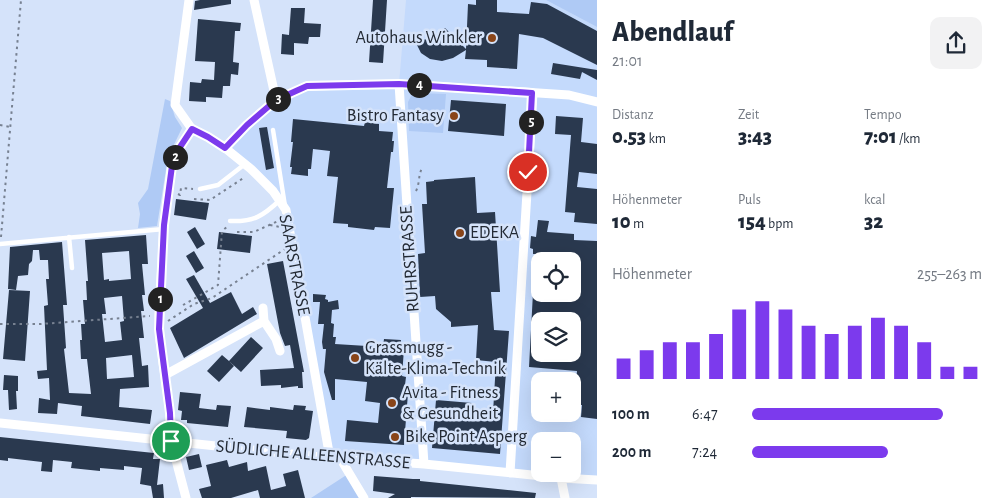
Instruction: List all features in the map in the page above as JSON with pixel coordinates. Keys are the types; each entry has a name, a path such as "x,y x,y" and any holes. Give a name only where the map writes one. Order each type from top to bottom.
{"street":[{"name":"SAARSTRASSE","path":"189,0 175,105 192,129 225,148 274,191 287,214 335,458"},
{"path":"254,0 276,100"},
{"path":"225,148 247,125 276,100 307,86 399,84 569,95 597,102"},
{"name":"RUHRSTRASSE","path":"399,84 404,236 424,464"},
{"path":"510,473 532,93"},
{"path":"186,498 171,441 170,413 159,326 164,229 172,166 180,147 192,129"},
{"path":"262,308 264,321 276,339 280,352"},
{"path":"164,375 264,321"},
{"name":"SÜDLICHE ALLEENSTRASSE","path":"0,423 335,458 424,464 531,475"},
{"path":"335,458 364,498"},
{"name":"SÜDLICHE ALLEENSTRASSE","path":"581,479 597,480"},
{"path":"562,482 565,498"}],"lane":[{"path":"273,130 287,214"},
{"path":"200,189 218,184 245,164"},
{"path":"230,222 250,221 268,212 280,200"},
{"path":"0,244 164,229"},
{"path":"70,238 72,268"}],"path":[{"path":"0,244 21,0"},
{"path":"0,125 10,127"},
{"path":"416,190 420,183 422,168"},
{"path":"180,195 181,188 188,189"},
{"path":"237,232 254,232 287,214"},
{"path":"183,305 218,285 222,231 230,222"},
{"path":"159,326 194,304 212,298 286,248"},
{"path":"0,324 40,324 160,315"}],"shaded area":[{"path":"406,0 546,0 597,27 597,480 581,479 581,432 531,432 531,475 330,458 286,210 225,148 276,100 307,86 399,84"},
{"path":"546,0 597,0 597,27"},
{"path":"412,94 446,94 443,133 409,131 408,102"},
{"path":"165,99 170,101 175,117 182,128 168,157 157,226 138,228 140,214 138,203 148,189"},
{"path":"348,474 364,498 311,498"}],"building":[{"path":"231,0 231,4 194,10 195,1"},
{"path":"373,0 387,0 383,63 369,62"},
{"path":"476,0 497,0 497,12 529,14 531,2 547,4 597,31 597,65 543,38 519,34 517,69 487,67 487,60 465,59 466,50 453,58 442,61 430,59 421,53 415,41 435,38 445,28 466,49 468,4 476,5"},
{"path":"291,8 305,8 304,23 321,24 320,37 309,37 308,44 294,43 294,55 281,54 282,34 289,35"},
{"path":"198,19 241,23 240,31 235,31 233,62 239,63 238,75 231,74 230,86 223,86 222,98 206,97 206,102 189,101 190,82 201,83 202,79 214,80 215,62 195,61"},
{"path":"553,63 597,70 597,80 582,72 580,79 551,74"},
{"path":"451,100 506,104 504,136 448,131"},
{"path":"556,116 583,118 581,142 597,144 597,174 579,172 577,187 597,189 597,224 574,222 575,213 565,212 571,135 555,134"},
{"path":"293,119 364,126 365,122 379,124 379,131 393,132 393,152 391,152 387,188 394,188 390,228 375,227 374,230 348,227 348,224 333,223 338,177 327,176 330,151 313,149 311,169 308,169 308,176 291,174"},
{"path":"267,127 274,168 266,170 259,128"},
{"name":"EDEKA","path":"475,177 477,213 495,212 500,292 491,292 494,330 509,331 500,454 432,448 436,400 472,403 471,411 493,413 496,362 476,360 478,325 451,327 451,322 436,309 435,296 420,297 418,254 425,253 422,204 427,204 426,182"},
{"path":"176,199 209,203 206,220 174,215"},
{"path":"538,220 549,221 547,232 574,234 574,240 597,241 597,419 581,417 581,372 529,367 531,330 531,362 581,362 581,312 532,312 532,302 581,302 581,252 533,252 533,249 530,248 531,236 536,237"},
{"path":"195,227 205,244 197,249 187,232"},
{"path":"219,232 252,236 250,253 217,249"},
{"path":"146,235 148,264 142,264 145,295 142,295 144,311 141,311 144,338 139,338 142,366 148,365 149,387 120,389 119,407 152,410 150,424 81,416 82,406 58,403 57,414 38,413 39,398 50,400 49,378 38,379 37,371 47,370 44,306 48,305 46,279 49,279 48,260 40,260 39,250 33,250 28,275 18,276 16,290 8,289 10,247 62,242 67,305 63,305 66,348 64,349 69,393 91,394 87,359 81,359 80,340 82,340 81,324 85,324 83,300 87,300 86,281 88,281 85,240","holes":["129,251 131,279 104,280 102,253","122,296 124,321 120,322 122,340 105,342 102,314 106,314 104,298","132,355 134,377 107,379 106,358"]},
{"path":"194,251 204,268 196,273 186,256"},
{"path":"283,261 304,372 302,372 303,388 298,388 298,386 281,388 281,385 261,386 260,370 294,368 290,345 285,346 280,333 267,264"},
{"path":"194,275 210,303 231,292 242,314 253,307 257,314 184,358 170,328 203,308 186,279"},
{"path":"9,290 30,291 25,361 3,359"},
{"path":"313,294 326,295 325,299 328,302 338,300 339,309 332,310 331,323 334,324 333,337 336,337 335,344 383,347 384,339 401,340 400,349 404,349 402,376 406,377 404,393 408,393 404,445 345,441 347,420 378,423 380,403 365,401 367,382 335,379 335,400 332,400 324,372 326,349 323,349 322,342 324,324 318,324 320,302 313,302"},
{"path":"251,337 263,348 241,372 229,361"},
{"path":"222,355 234,366 219,382 207,371"},
{"path":"4,375 18,376 18,391 16,391 17,409 9,410 8,390 3,390"},
{"path":"180,392 201,394 199,408 216,410 217,405 231,406 228,427 187,423 187,420 181,420 182,411 178,410"},
{"path":"294,405 306,406 305,410 313,411 309,438 306,440 286,438 287,431 244,427 247,407 293,410"},
{"path":"0,437 154,453 153,459 160,459 157,485 163,484 164,498 153,498 151,486 140,484 142,468 124,466 124,470 100,468 100,471 71,468 72,462 53,460 52,472 41,471 42,462 8,458 8,461 0,460"},
{"path":"199,454 202,467 189,470 186,457"},
{"path":"227,460 229,467 247,462 248,471 266,466 271,490 286,486 283,474 298,470 305,498 260,498 258,490 231,498 202,498 199,489 211,486 206,465"},
{"path":"374,476 420,479 420,481 536,493 535,498 388,498 395,494 373,491"}],"place":[{"name":"Autohaus Winkler","path":"492,38"},
{"name":"Bistro Fantasy","path":"454,116"},
{"name":"EDEKA","path":"460,233"},
{"name":"Grassmugg - Kälte-Klima-Technik","path":"355,358"},
{"name":"Avita - Fitness & Gesundheit","path":"392,403"},
{"name":"Bike Point Asperg","path":"395,437"}],"route":[{"path":"171,441 170,413 159,329 164,225 174,159 192,129 225,148 247,125 276,100 307,86 399,84 532,93 528,172"}]}
